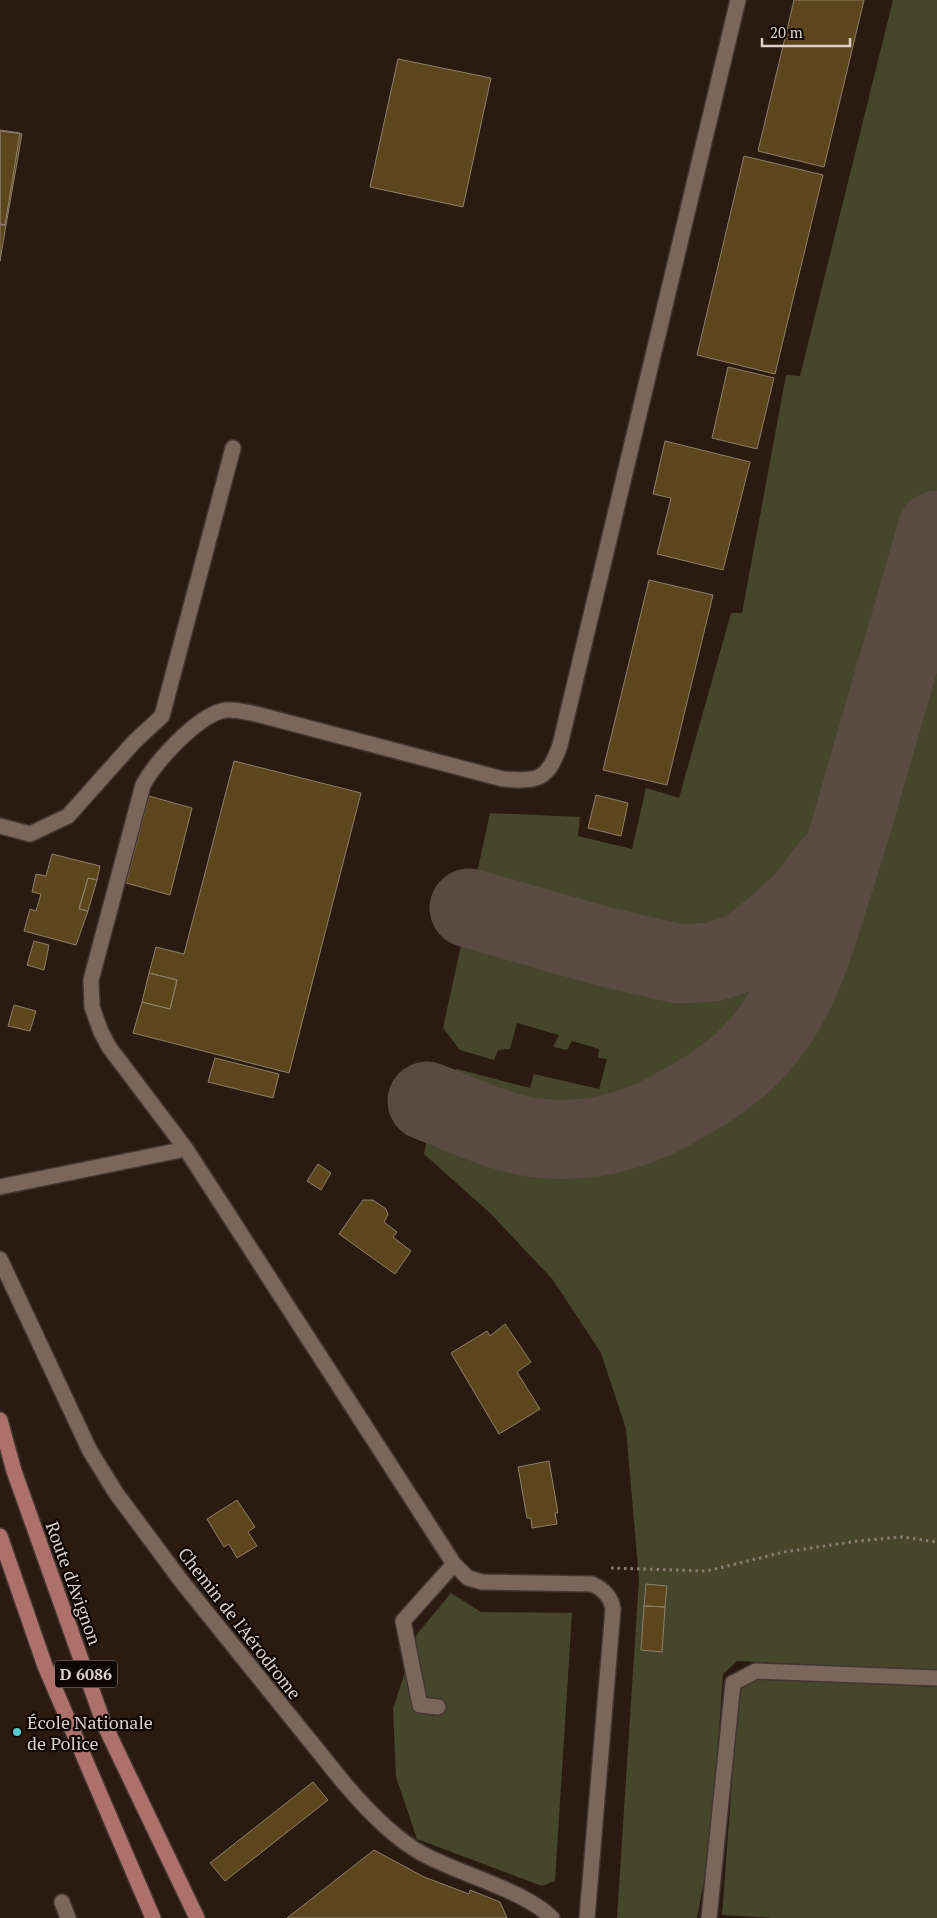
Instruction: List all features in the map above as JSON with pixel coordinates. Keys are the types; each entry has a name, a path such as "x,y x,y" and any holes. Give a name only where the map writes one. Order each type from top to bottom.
{"main road":[{"name":"Route d'Avignon","path":"0,1420 14,1471 104,1724 197,1918"},
{"name":"D 6086","path":"0,1536 45,1666 153,1918"}],"street":[{"path":"587,1918 613,1609 607,1595 592,1584 482,1582 468,1578 454,1564 186,1149 108,1047 92,1007 91,980 143,785 152,770 197,723 222,710 234,710 503,779 537,779 548,771 560,745 738,0"},
{"path":"0,826 30,834 68,816 134,742 162,716 233,448"},
{"path":"0,1187 186,1149"},
{"name":"Chemin de l'Aérodrome","path":"0,1259 90,1451 116,1493 182,1582 349,1789 405,1843 423,1854 534,1904 552,1918"},
{"path":"438,1707 420,1705 403,1621 454,1564"},
{"path":"709,1918 733,1683 756,1671 937,1678"},
{"path":"62,1902 68,1918"}],"path":[{"path":"592,1584 608,1568 707,1571 784,1552 858,1541 902,1537 937,1542"}],"green space":[{"path":"893,0 937,0 937,1671 737,1661 723,1674 711,1844 697,1918 617,1918 639,1579 626,1429 601,1353 553,1280 491,1214 424,1154 439,1078 457,1069 530,1088 534,1074 599,1089 607,1059 598,1058 599,1049 572,1041 567,1050 553,1047 559,1035 517,1023 510,1049 498,1050 494,1060 460,1050 443,1028 490,813 580,817 578,836 632,849 646,788 679,798 731,613 742,613 786,375 800,376"},
{"path":"451,1593 481,1612 572,1613 555,1881 542,1886 417,1839 396,1777 393,1709 417,1634"},
{"path":"759,1678 937,1687 937,1918 773,1918 722,1915 739,1688"}],"building":[{"path":"794,0 864,0 824,167 758,151"},
{"path":"398,59 491,78 463,207 370,187"},
{"path":"0,130 20,133 5,225 0,225"},
{"path":"0,131 22,134 6,225 0,224"},
{"path":"744,156 823,175 775,374 697,355"},
{"path":"0,224 6,225 0,261"},
{"path":"728,367 774,378 757,449 712,438"},
{"path":"665,441 750,462 723,570 657,554 671,498 653,494"},
{"path":"649,580 713,595 667,785 603,770"},
{"path":"234,761 361,793 289,1073 133,1033 142,1002 170,1009 177,980 149,973 156,947 184,954"},
{"path":"596,795 628,803 621,836 588,828"},
{"path":"149,796 192,808 170,895 126,883"},
{"path":"52,854 100,866 97,880 88,878 79,909 88,911 76,945 24,931 30,909 36,911 41,894 32,892 36,874 46,876"},
{"path":"88,878 97,880 88,911 79,909"},
{"path":"34,941 49,945 44,970 27,965"},
{"path":"149,973 177,980 170,1009 142,1002"},
{"path":"14,1005 36,1011 30,1031 8,1026"},
{"path":"215,1058 279,1074 273,1098 208,1082"},
{"path":"318,1164 331,1173 321,1190 307,1181"},
{"path":"363,1200 373,1200 386,1209 388,1215 384,1222 397,1232 393,1237 411,1251 395,1274 339,1234"},
{"path":"505,1324 531,1362 517,1372 540,1409 499,1434 451,1353 487,1331 490,1336"},
{"path":"549,1461 558,1513 555,1513 557,1524 532,1528 531,1518 527,1518 518,1467"},
{"path":"237,1500 255,1527 248,1532 257,1546 237,1558 229,1544 224,1547 207,1519"},
{"path":"646,1584 667,1586 665,1607 644,1606"},
{"path":"644,1606 665,1607 662,1652 641,1650"},
{"path":"313,1782 328,1800 225,1881 210,1863"},
{"path":"374,1850 424,1877 469,1894 470,1890 500,1902 507,1918 287,1918"}],"taxiway":[{"path":"427,1101 487,1125 518,1134 549,1139 602,1136 636,1126 668,1112 723,1078 757,1048 782,1015 792,997 816,940 937,530"},
{"path":"469,908 602,946 679,964 713,962 744,952 777,926 807,898 831,866"}],"place":[{"name":"École Nationale de Police","path":"17,1732"}]}
